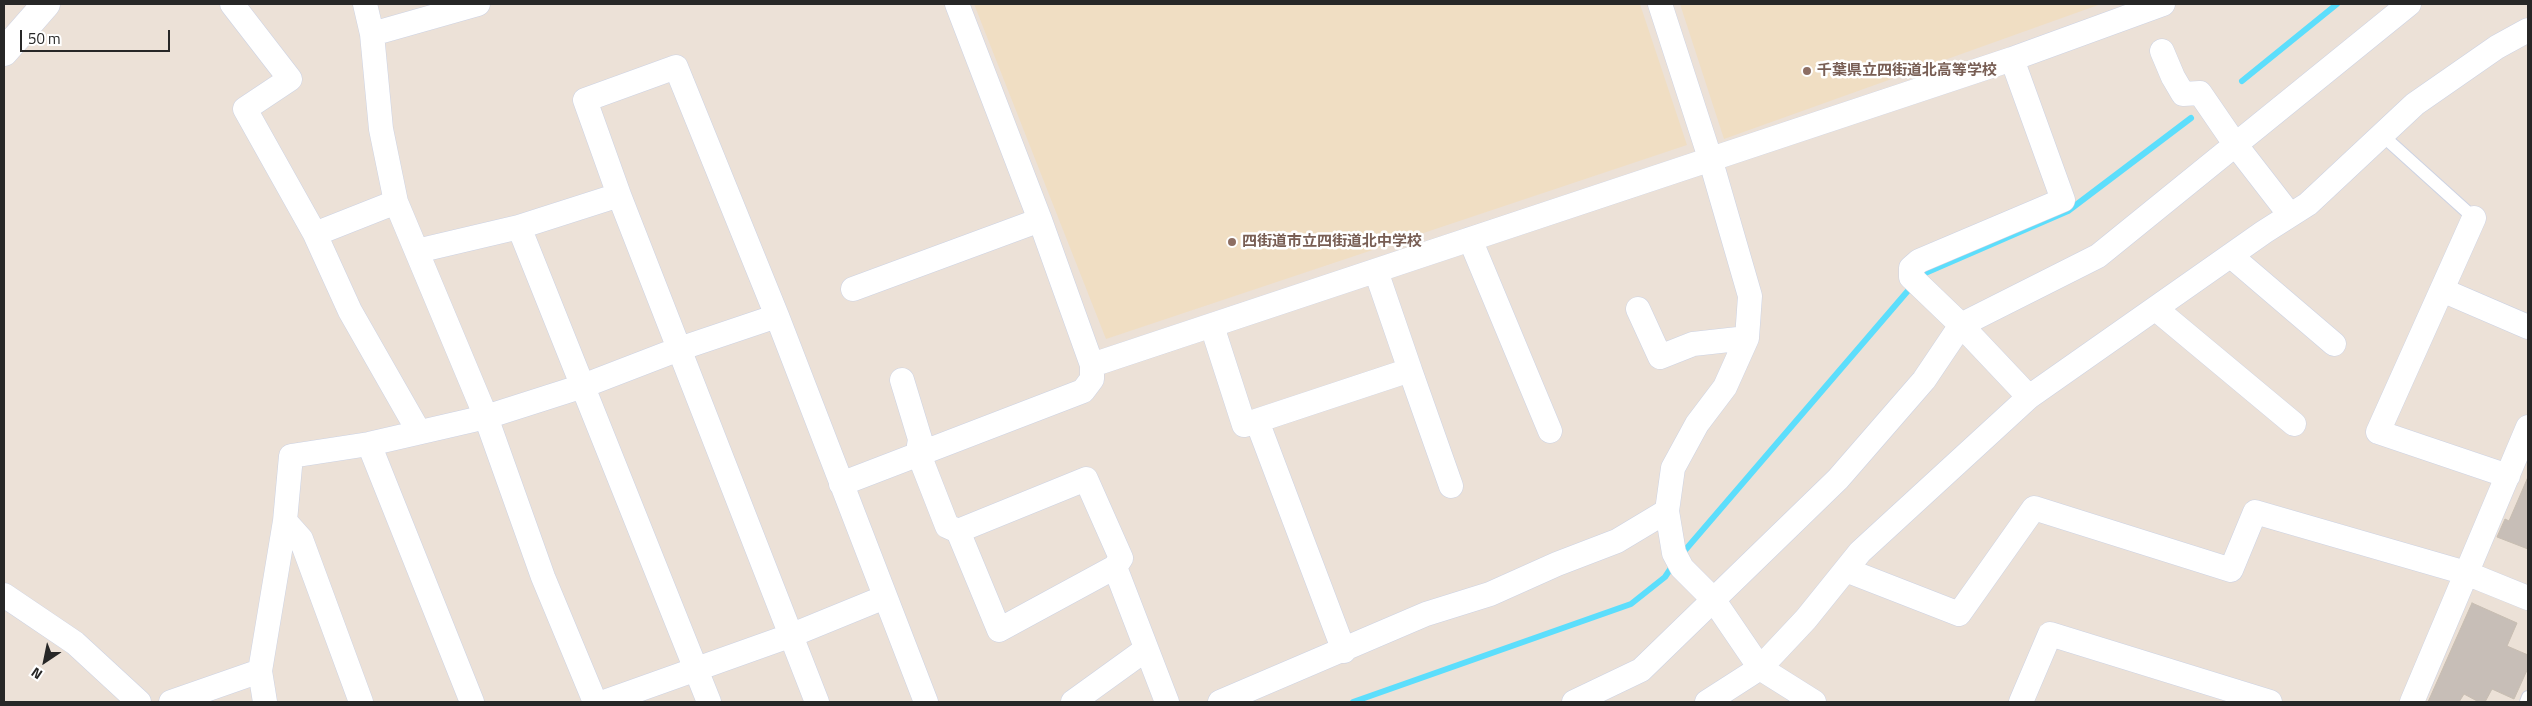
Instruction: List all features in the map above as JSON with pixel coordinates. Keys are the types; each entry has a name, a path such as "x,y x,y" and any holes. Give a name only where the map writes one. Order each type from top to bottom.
{"street":[{"path":"4,52 46,4"},
{"path":"232,4 290,79 245,109 315,234 350,311 419,432"},
{"path":"366,4 372,34 381,129 396,202 486,417 544,577 595,702"},
{"path":"372,34 478,4"},
{"path":"841,484 918,452 1083,391 1092,379 1092,365 1040,220 957,4"},
{"path":"1660,4 1710,158 1750,296 1747,338 1725,387 1697,424 1672,468 1667,511 1678,560 1713,599 1760,668 1814,702"},
{"path":"1092,365 2012,59 2162,4"},
{"path":"1574,702 1641,670 1838,479 1924,380 1961,325 2098,256 2409,4"},
{"path":"1707,702 1760,668 1806,619 1860,552 2029,397 2308,204 2415,104 2497,47 2528,30"},
{"path":"2162,51 2173,77 2184,94 2200,93 2235,144 2290,215"},
{"path":"2012,59 2063,200 1919,261 1911,268 1916,281 1961,325 2029,397"},
{"path":"817,702 619,195 584,100 676,67 777,316 926,702"},
{"path":"417,252 520,227 619,195"},
{"path":"315,234 396,202"},
{"path":"2474,218 2378,432 2508,476"},
{"path":"853,289 1040,220"},
{"path":"520,227 697,670 708,702"},
{"path":"1470,239 1550,431"},
{"path":"2231,256 2334,344"},
{"path":"1376,271 1450,486"},
{"path":"2442,290 2528,327"},
{"path":"1638,309 1660,358 1693,344 1747,338"},
{"path":"2156,309 2294,424"},
{"path":"265,702 260,670 284,521 291,456 369,444 486,417 583,386 679,349 777,316"},
{"path":"1212,326 1244,425 1410,370"},
{"path":"902,380 920,439 918,452 947,526 958,531 998,630 1115,567 1121,558 1086,479 958,531"},
{"path":"1257,421 1344,651"},
{"path":"2412,702 2528,428"},
{"path":"369,444 472,702"},
{"path":"1846,570 1959,614 2034,508 2231,570 2255,512 2466,574 2528,598"},
{"path":"1220,702 1344,651 1426,614 1490,594 1557,564 1617,542 1667,511"},
{"path":"284,521 301,539 361,702"},
{"path":"1115,567 1145,650 1167,702"},
{"path":"4,595 76,643 139,702"},
{"path":"604,702 792,636 885,597"},
{"path":"2021,702 2050,634 2270,702"},
{"path":"1073,702 1145,650"},
{"path":"170,702 260,670"}],"lane":[{"path":"2382,134 2474,218"},
{"path":"2526,702 2528,697"}],"shaded area":[{"name":"四街道市立四街道北中学校","path":"974,4 1640,4 1687,145 1106,339"},
{"name":"千葉県立四街道北高等学校","path":"1680,4 2101,4 1724,139"}],"building":[{"path":"2528,477 2528,549 2497,537 2505,519 2509,521"},
{"path":"2472,603 2517,623 2507,646 2528,655 2528,668 2514,699 2492,689 2485,702 2479,702 2464,694 2459,702 2428,702"}],"waterway":[{"path":"2242,81 2337,4"},
{"path":"1919,278 1923,274 2068,211 2191,118"},
{"path":"1681,555 1912,286"},
{"path":"1353,702 1631,604 1665,577 1673,565"}],"place":[{"name":"千葉県立四街道北高等学校","path":"1807,71"},
{"name":"四街道市立四街道北中学校","path":"1232,242"}]}
